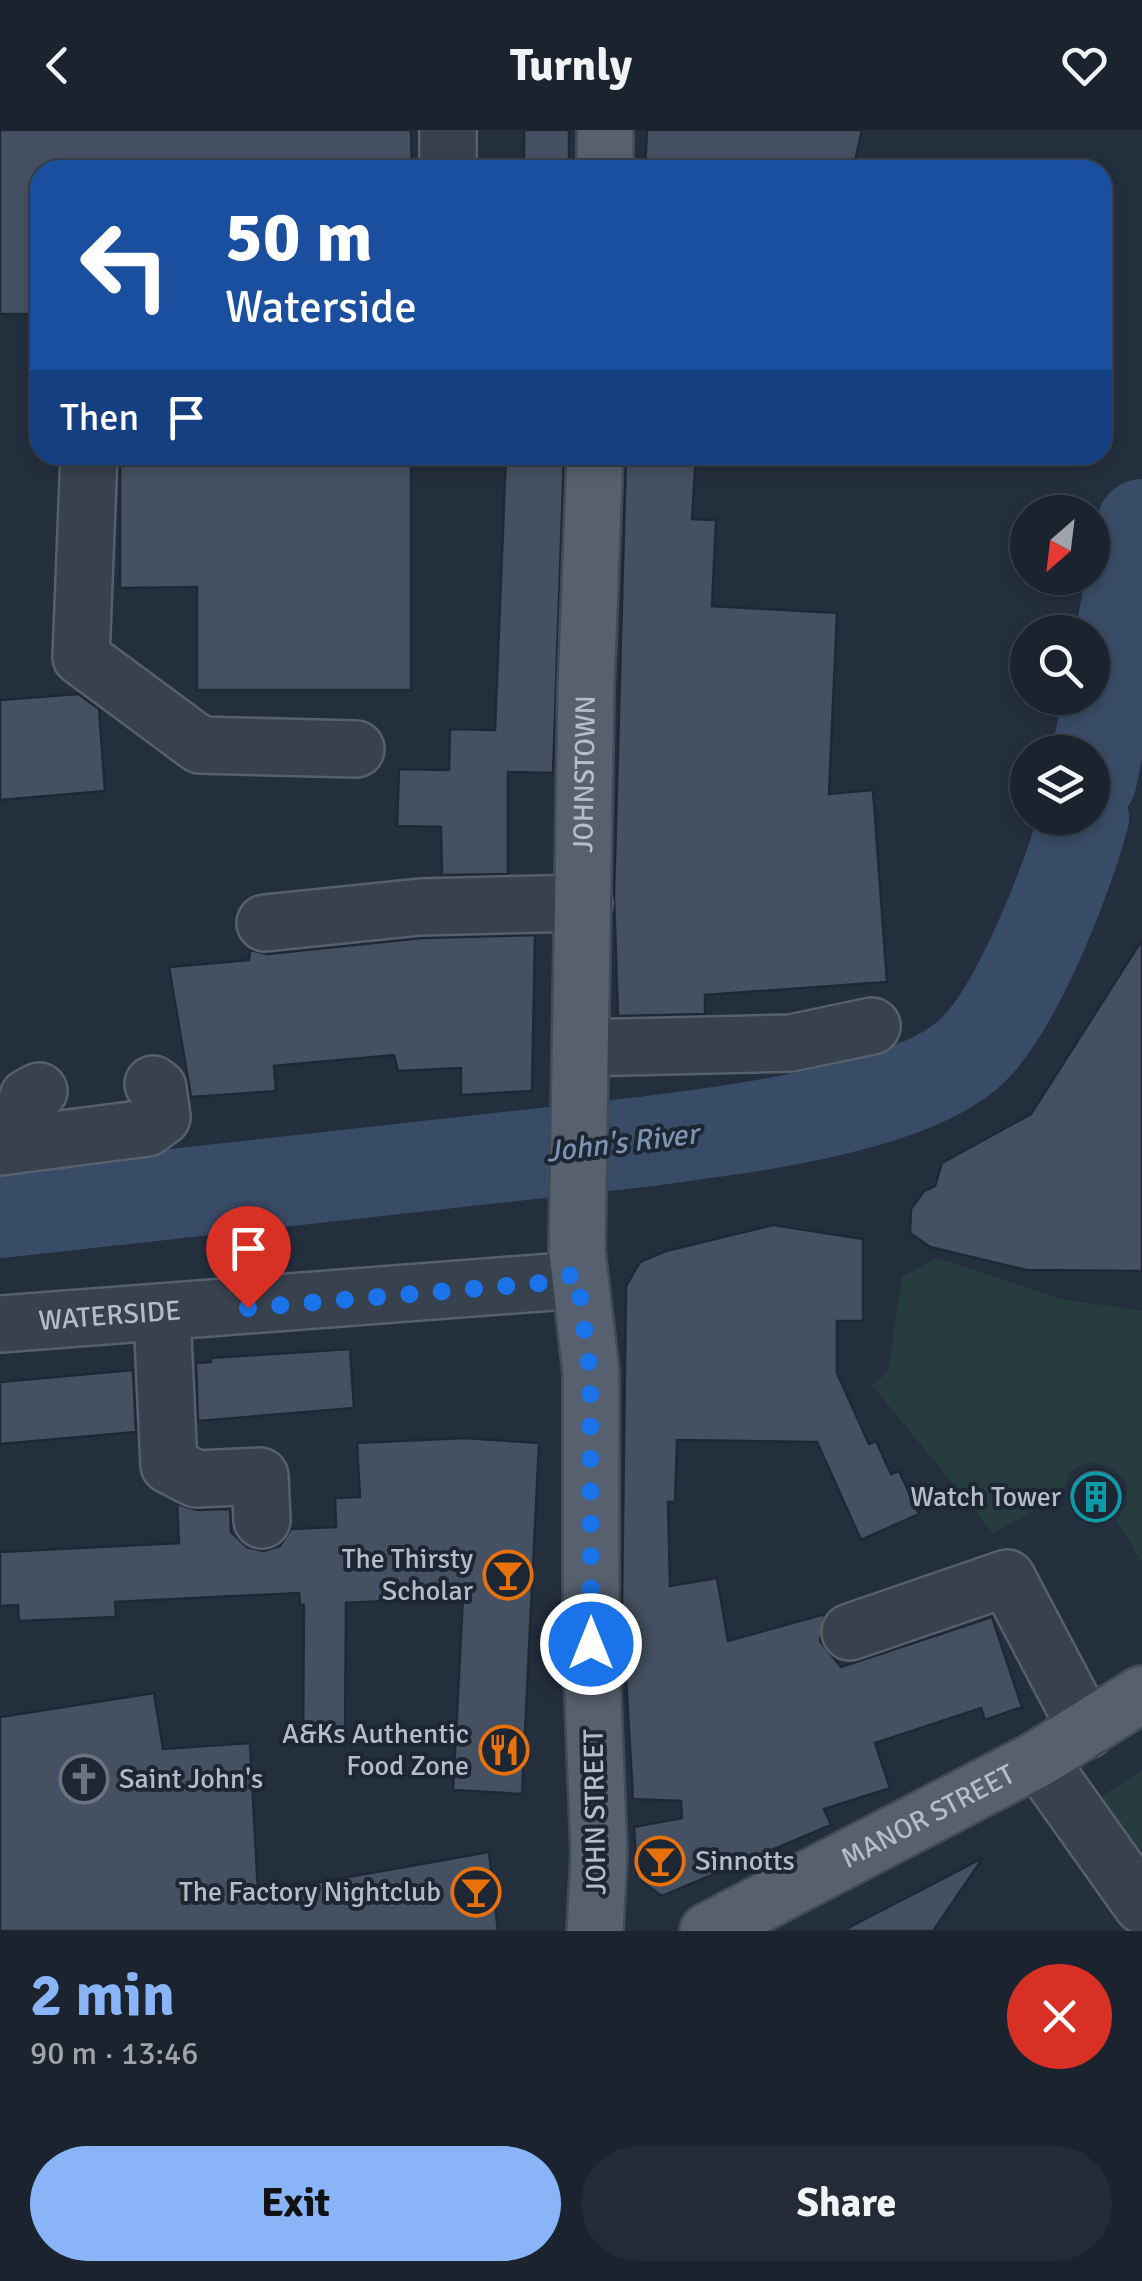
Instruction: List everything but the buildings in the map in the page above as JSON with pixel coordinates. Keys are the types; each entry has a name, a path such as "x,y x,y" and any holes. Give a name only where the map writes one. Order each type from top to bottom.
{"main road":[{"path":"604,160 605,130"},
{"name":"JOHNSTOWN","path":"582,1071 595,465"},
{"name":"JOHN STREET","path":"582,1071 578,1254 590,1372 591,1644 599,1854 595,1931"},
{"name":"MANOR STREET","path":"708,1931 1038,1759 1142,1694"}],"street":[{"path":"448,130 448,160"},
{"path":"89,465 81,657 200,745 356,749"},
{"path":"265,923 420,907 584,902"},
{"path":"582,1071 791,1043 872,1026"},
{"path":"3,1146 148,1128 162,1117 158,1088 153,1084"},
{"path":"3,1146 17,1138 28,1097 39,1090"},
{"name":"WATERSIDE","path":"0,1324 162,1315 552,1282 578,1254"},
{"path":"162,1315 169,1465 196,1479 260,1476 262,1520"},
{"path":"850,1632 1007,1578 1087,1730"},
{"path":"1038,1759 1142,1905"}],"green space":[{"path":"937,1258 1062,1299 1142,1311 1142,1563 1117,1521 1127,1503 1127,1483 1111,1467 1088,1462 1070,1472 1062,1495 993,1533 872,1385 888,1372 902,1277"},
{"path":"1142,1770 1142,1863 1097,1799"}],"waterway":[{"name":"John's River","path":"1101,735 1142,524"},
{"name":"John's River","path":"0,1213 642,1142 768,1124 906,1089 943,1072 972,1051 1007,1005 1039,941 1079,835"}],"place":[{"name":"Watch Tower","path":"1096,1497"},
{"name":"The Thirsty Scholar","path":"508,1575"},
{"name":"A&Ks Authentic Food Zone","path":"504,1750"},
{"name":"Saint John's","path":"84,1779"},
{"name":"Sinnotts","path":"660,1861"},
{"name":"The Factory Nightclub","path":"476,1892"}],"route":[{"path":"248,1308 552,1282 577,1273 590,1372 591,1644"}]}
